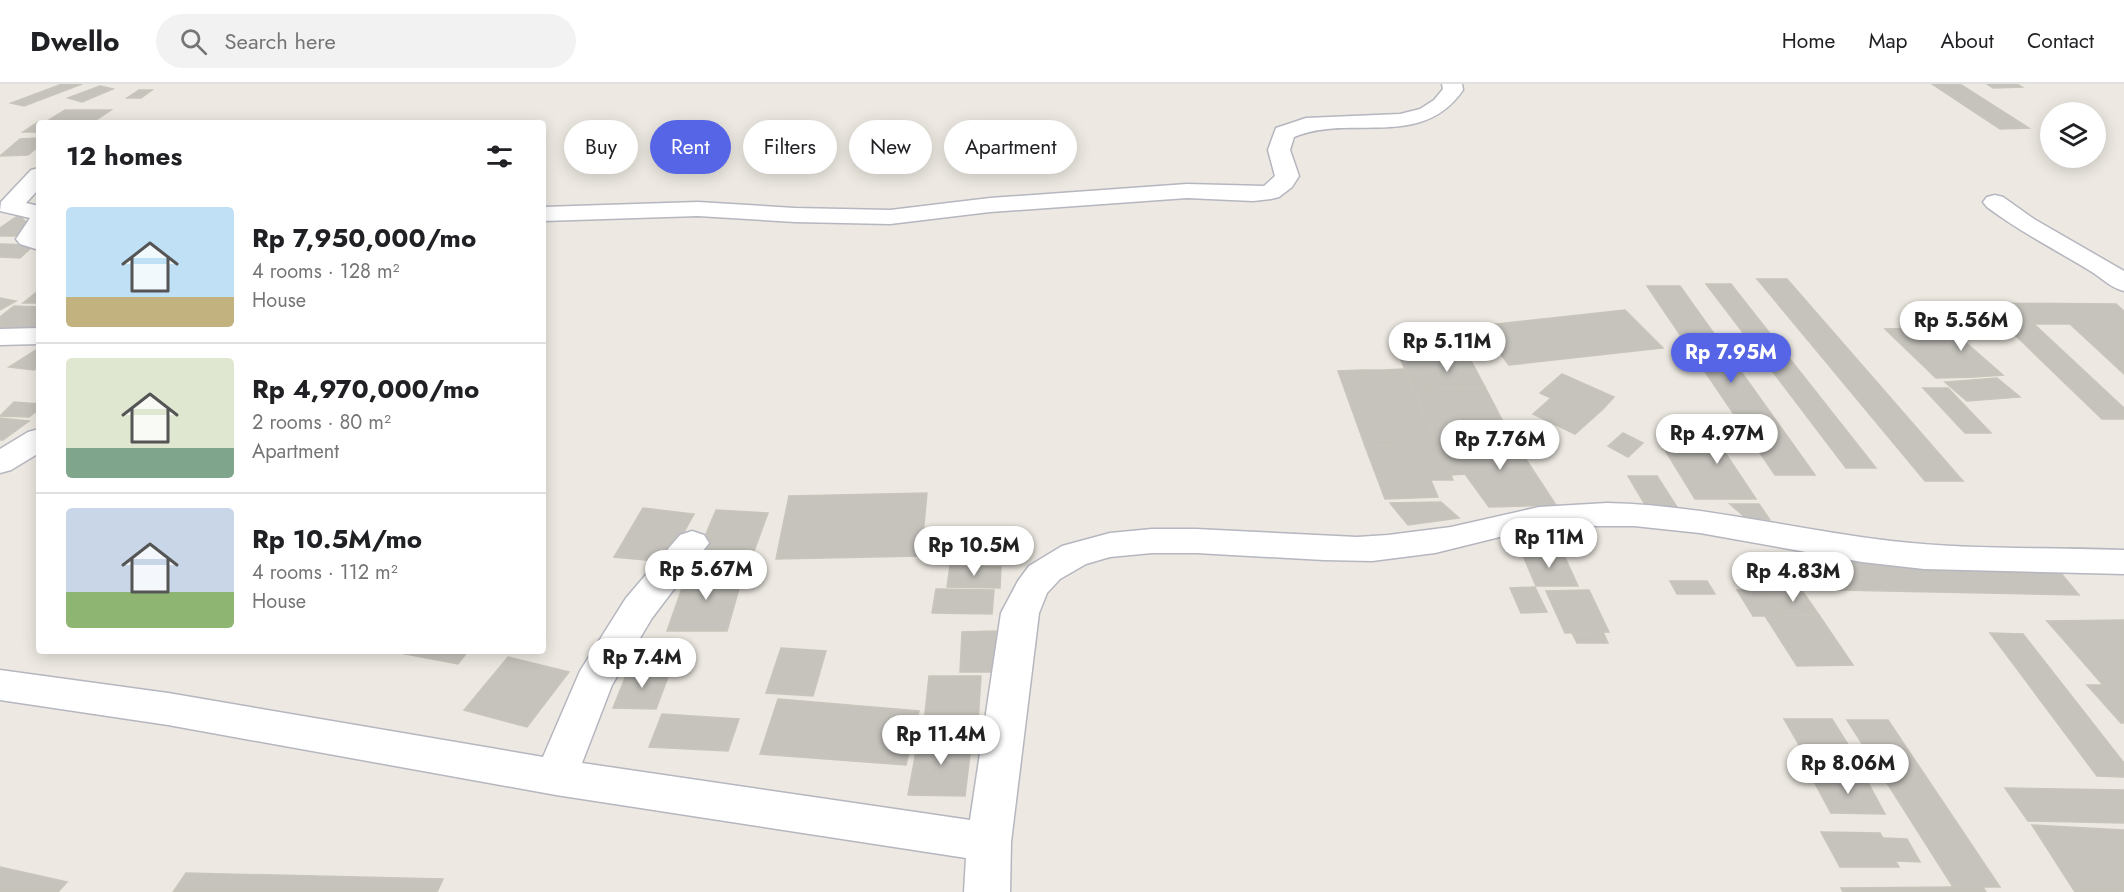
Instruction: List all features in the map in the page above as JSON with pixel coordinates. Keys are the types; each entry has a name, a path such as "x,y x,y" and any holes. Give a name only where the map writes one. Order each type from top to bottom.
{"street":[{"path":"546,214 698,209 795,215 890,217 990,205 1164,192 1271,192 1284,182 1287,176 1279,150 1284,133 1306,124 1400,120 1427,114 1441,104 1453,90 1452,84"},
{"path":"4,211 36,178"},
{"path":"1995,202 2033,229 2092,261 2124,283"},
{"path":"4,211 36,213"},
{"path":"36,228 29,239 36,241"},
{"path":"0,337 36,336"},
{"path":"0,463 36,441"},
{"path":"987,892 988,842 1020,613 1029,591 1047,570 1073,555 1116,543 1195,541 1325,548 1398,547 1479,533 1524,520 1580,514 1637,515 1702,522 1895,554 2124,562"},
{"path":"556,777 594,682 639,608 692,543"},
{"path":"0,685 168,709 556,777 988,842"}],"building":[{"path":"62,84 82,84 24,106 11,103"},
{"path":"1932,84 1960,84 2029,128 2000,129"},
{"path":"1987,84 2017,84 2022,87 1993,88"},
{"path":"100,86 113,89 82,102 68,98"},
{"path":"139,90 152,90 141,98 127,98"},
{"path":"65,110 111,110 96,120 49,120"},
{"path":"36,123 36,132 23,132"},
{"path":"36,138 36,148 28,155 0,156 20,139"},
{"path":"19,215 27,223 19,236 0,236 0,228"},
{"path":"0,244 34,245 20,258 0,257"},
{"path":"1757,279 1787,279 1963,481 1925,481"},
{"path":"1706,284 1731,284 1876,468 1846,468"},
{"path":"1647,286 1680,286 1815,475 1775,475"},
{"path":"36,293 36,303 23,303"},
{"path":"0,298 16,301 0,310"},
{"path":"1982,303 2116,304 2124,311 2124,374 2070,324 2034,324 2124,408 2124,419 2102,419"},
{"path":"14,306 36,307 36,326 33,328 0,327 0,317"},
{"path":"1625,310 1663,348 1509,365 1478,326"},
{"path":"1948,327 2003,375 1973,377 1919,328"},
{"path":"1919,328 1973,377 1936,378 1885,329"},
{"path":"36,350 36,368 34,370 9,367"},
{"path":"1469,357 1485,387 1425,389 1411,358"},
{"path":"1400,358 1411,358 1422,381 1410,381"},
{"path":"1404,369 1453,480 1431,480 1384,370"},
{"path":"1362,370 1392,445 1365,446 1338,371"},
{"path":"1362,370 1384,370 1438,497 1413,498"},
{"path":"1562,374 1614,397 1602,410 1548,386"},
{"path":"1997,378 2020,397 1967,401 1945,382"},
{"path":"1410,381 1422,381 1465,474 1451,475"},
{"path":"1548,386 1602,410 1575,434 1533,414 1551,398 1540,393"},
{"path":"1485,387 1510,435 1486,436 1462,388"},
{"path":"1462,388 1486,436 1447,437 1425,389"},
{"path":"1923,388 1948,388 1991,433 1965,433"},
{"path":"14,402 36,404 36,411 29,417 0,416"},
{"path":"0,418 29,421 0,440"},
{"path":"1678,430 1710,430 1756,499 1721,499"},
{"path":"1623,433 1643,443 1628,457 1608,446"},
{"path":"1510,435 1556,505 1489,507 1465,474 1447,437"},
{"path":"1657,437 1682,437 1721,499 1695,499"},
{"path":"1392,445 1413,498 1385,499 1365,446"},
{"path":"1628,476 1657,476 1677,507 1647,508"},
{"path":"927,493 921,556 776,559 789,496"},
{"path":"1441,502 1459,518 1408,525 1390,503"},
{"path":"1730,504 1759,504 1770,520 1747,519"},
{"path":"643,508 694,514 667,562 614,557"},
{"path":"716,510 768,513 750,562 695,560"},
{"path":"1521,551 1562,551 1578,586 1536,586"},
{"path":"1771,560 2055,566 2079,595 1788,589"},
{"path":"950,566 1001,567 1000,588 947,587"},
{"path":"688,571 744,571 727,631 667,631"},
{"path":"1670,581 1707,581 1715,594 1677,594"},
{"path":"1535,587 1547,612 1521,613 1510,588"},
{"path":"936,589 994,590 992,614 932,613"},
{"path":"1801,589 1819,615 1784,616 1767,590"},
{"path":"1589,590 1609,632 1565,633 1546,591"},
{"path":"1737,590 1767,590 1784,616 1753,616"},
{"path":"1819,615 1853,665 1797,666 1765,616"},
{"path":"2124,620 2124,723 2121,723 2087,685 2103,685 2047,621"},
{"path":"996,631 994,672 960,672 962,632"},
{"path":"1603,632 1608,643 1577,643 1572,633"},
{"path":"1990,633 2023,634 2124,763 2124,777 2097,776"},
{"path":"781,648 826,651 813,696 766,693"},
{"path":"405,654 466,654 458,664"},
{"path":"508,657 569,672 527,727 464,710"},
{"path":"629,668 671,669 656,709 613,708"},
{"path":"929,676 981,676 978,723 924,723"},
{"path":"778,699 919,711 906,765 760,754"},
{"path":"662,714 739,719 728,751 649,747"},
{"path":"1784,719 1832,719 1854,754 1805,755"},
{"path":"1847,720 1888,720 2000,887 1953,887"},
{"path":"919,735 972,737 965,796 908,795"},
{"path":"1811,776 1865,777 1885,814 1831,813"},
{"path":"2005,788 2124,790 2124,823 2028,821"},
{"path":"2032,825 2124,830 2124,892 2075,892"},
{"path":"1821,832 1880,833 1899,867 1840,867"},
{"path":"1883,838 1907,839 1920,862 1896,861"},
{"path":"0,867 67,882 58,892 0,892"},
{"path":"186,873 443,879 437,892 173,892"},
{"path":"1983,887 1986,892 1843,892 1841,888"}]}
